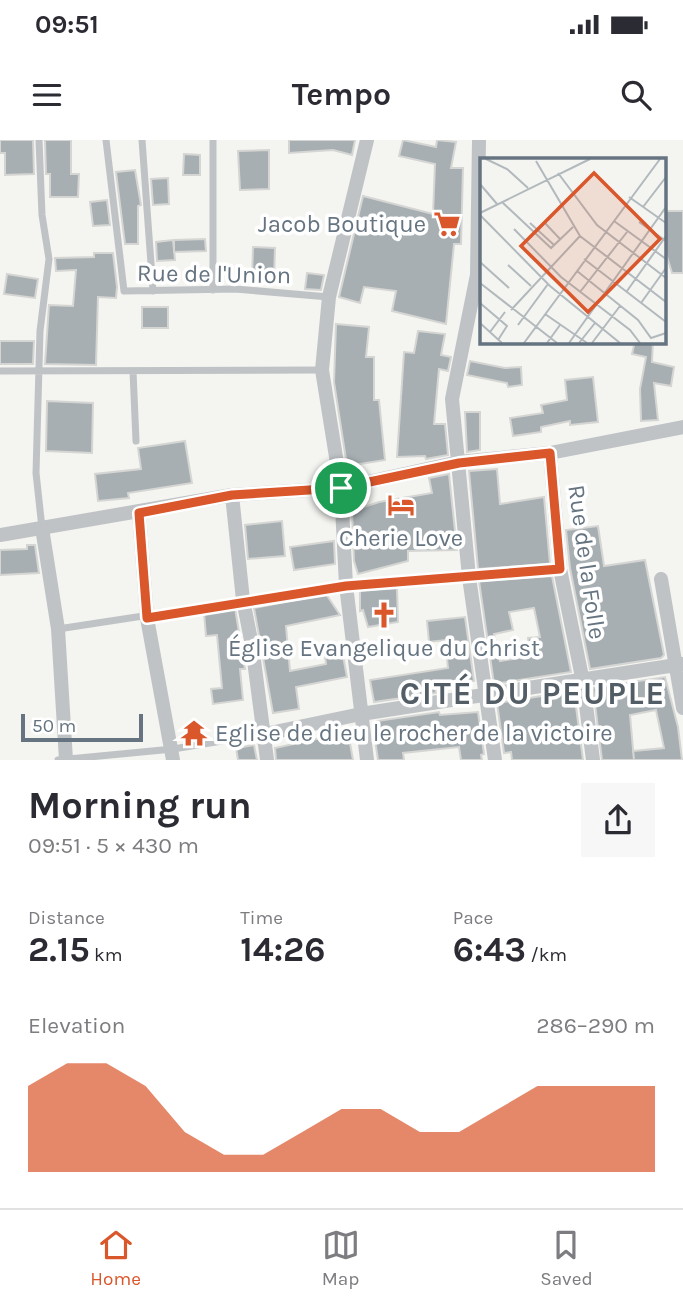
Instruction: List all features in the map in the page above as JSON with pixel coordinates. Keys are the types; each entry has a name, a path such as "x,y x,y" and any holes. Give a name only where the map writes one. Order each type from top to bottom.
{"street":[{"path":"367,140 329,297 322,370 341,488 346,586 367,760"},
{"path":"479,140 477,275 452,399 470,577 495,760"},
{"path":"0,535 232,495 341,488 459,463 550,453 683,427"},
{"name":"Rue de la Folle","path":"550,453 560,569 583,681 593,760"},
{"path":"232,495 243,600 267,760"},
{"path":"139,513 147,618 173,755"},
{"path":"42,528 58,629 63,760"},
{"path":"661,579 680,664 683,708"},
{"path":"265,734 361,714 680,664"}],"lane":[{"path":"39,140 42,215 50,259 40,331 36,473 42,528"},
{"name":"Rue de l'Union","path":"106,140 124,291 214,290 329,297"},
{"path":"142,140 153,291"},
{"path":"213,140 214,290"},
{"path":"0,371 322,370"},
{"path":"133,371 136,441"},
{"path":"58,629 147,618 243,600 346,586 560,569"},
{"path":"63,760 173,755 265,734"}],"building":[{"path":"0,140 33,140 34,174 5,175 5,153 0,153"},
{"path":"45,140 71,140 71,174 79,174 78,197 50,197"},
{"path":"289,140 355,140 352,155 333,150 289,153"},
{"path":"403,140 436,147 437,140 456,142 451,168 463,168 461,244 454,244 446,324 392,311 396,291 364,287 360,303 339,297 363,196 433,214 435,164 399,156"},
{"path":"269,150 269,189 240,190 238,151"},
{"path":"184,154 200,155 200,175 183,175"},
{"path":"135,170 141,205 138,206 138,244 125,244 116,172"},
{"path":"168,178 169,204 153,205 151,179"},
{"path":"107,200 110,225 93,226 90,202"},
{"path":"666,211 683,211 683,273 672,273 666,254"},
{"path":"205,239 206,251 174,252 174,240"},
{"path":"173,240 175,260 157,261 156,242"},
{"path":"253,247 275,248 274,279 252,278"},
{"path":"94,253 113,253 117,287 116,298 98,297 96,365 45,364 49,305 73,306 76,270 56,271 55,258 94,257"},
{"path":"307,273 324,275 321,290 305,289"},
{"path":"7,274 38,279 35,298 4,294"},
{"path":"142,307 168,307 168,328 142,328"},
{"path":"336,324 369,327 366,357 374,357 374,400 379,400 385,460 347,466 334,382"},
{"path":"418,331 445,334 441,355 451,357 448,371 439,369 434,424 445,424 448,455 426,459 425,456 397,457 404,352 414,353"},
{"path":"0,341 34,341 33,364 0,364"},
{"path":"635,343 653,343 652,362 674,367 671,386 654,383 658,420 641,421 640,389 646,357 632,354"},
{"path":"470,361 505,368 521,367 522,385 508,387 507,383 467,375"},
{"path":"593,377 598,422 570,425 570,421 541,427 541,432 513,436 510,418 543,413 541,405 567,400 565,380"},
{"path":"47,401 93,403 92,453 46,451"},
{"path":"465,412 480,412 480,450 467,452"},
{"path":"185,441 192,483 128,493 129,498 98,501 95,474 141,469 138,448"},
{"path":"497,469 500,504 544,497 550,564 478,569 469,471"},
{"path":"449,474 457,550 408,551 408,561 358,574 354,561 352,511 379,502 432,493 429,478"},
{"path":"282,521 285,556 248,559 245,525"},
{"path":"598,526 604,566 645,560 664,655 661,658 590,669 570,568 566,530"},
{"path":"334,541 335,564 294,570 290,547"},
{"path":"27,545 35,545 39,573 0,575 0,550 27,549"},
{"path":"552,576 571,672 494,684 479,581","holes":["534,608 540,637 528,638 530,656 500,661 494,634 513,630 509,612"]},
{"path":"397,588 398,622 368,627 363,610 360,611 360,590"},
{"path":"326,594 340,615 286,626 290,671 326,664 324,648 341,645 347,677 296,687 299,709 273,713 254,608"},
{"path":"235,608 245,669 240,669 243,700 213,704 211,689 222,688 217,635 206,636 204,613"},
{"path":"465,617 474,681 435,686 436,693 374,702 370,680 448,668 445,640 429,642 427,621"},
{"path":"665,677 678,727 682,760 602,760 593,688","holes":["656,710 664,748 633,751 630,715"]},
{"path":"574,691 583,760 512,760 511,752 504,753 497,703"},
{"path":"439,712 440,715 478,712 484,754 481,755 482,760 461,760 459,747 403,753 404,760 378,760 373,727 377,726 377,721"},
{"path":"348,732 353,760 276,760 275,748"},
{"path":"254,745 257,760 238,760 236,748"}],"place":[{"name":"Jacob Boutique","path":"447,224"},
{"name":"Cherie Love","path":"401,505"},
{"name":"Église Evangelique du Christ","path":"384,615"},
{"name":"Eglise de dieu le rocher de la victoire","path":"194,733"}],"district":[{"name":"CITÉ DU PEUPLE","path":"533,693"}],"route":[{"path":"550,453 560,569 346,586 243,600 147,618 139,513 232,495 341,488 459,463 550,453"}]}
